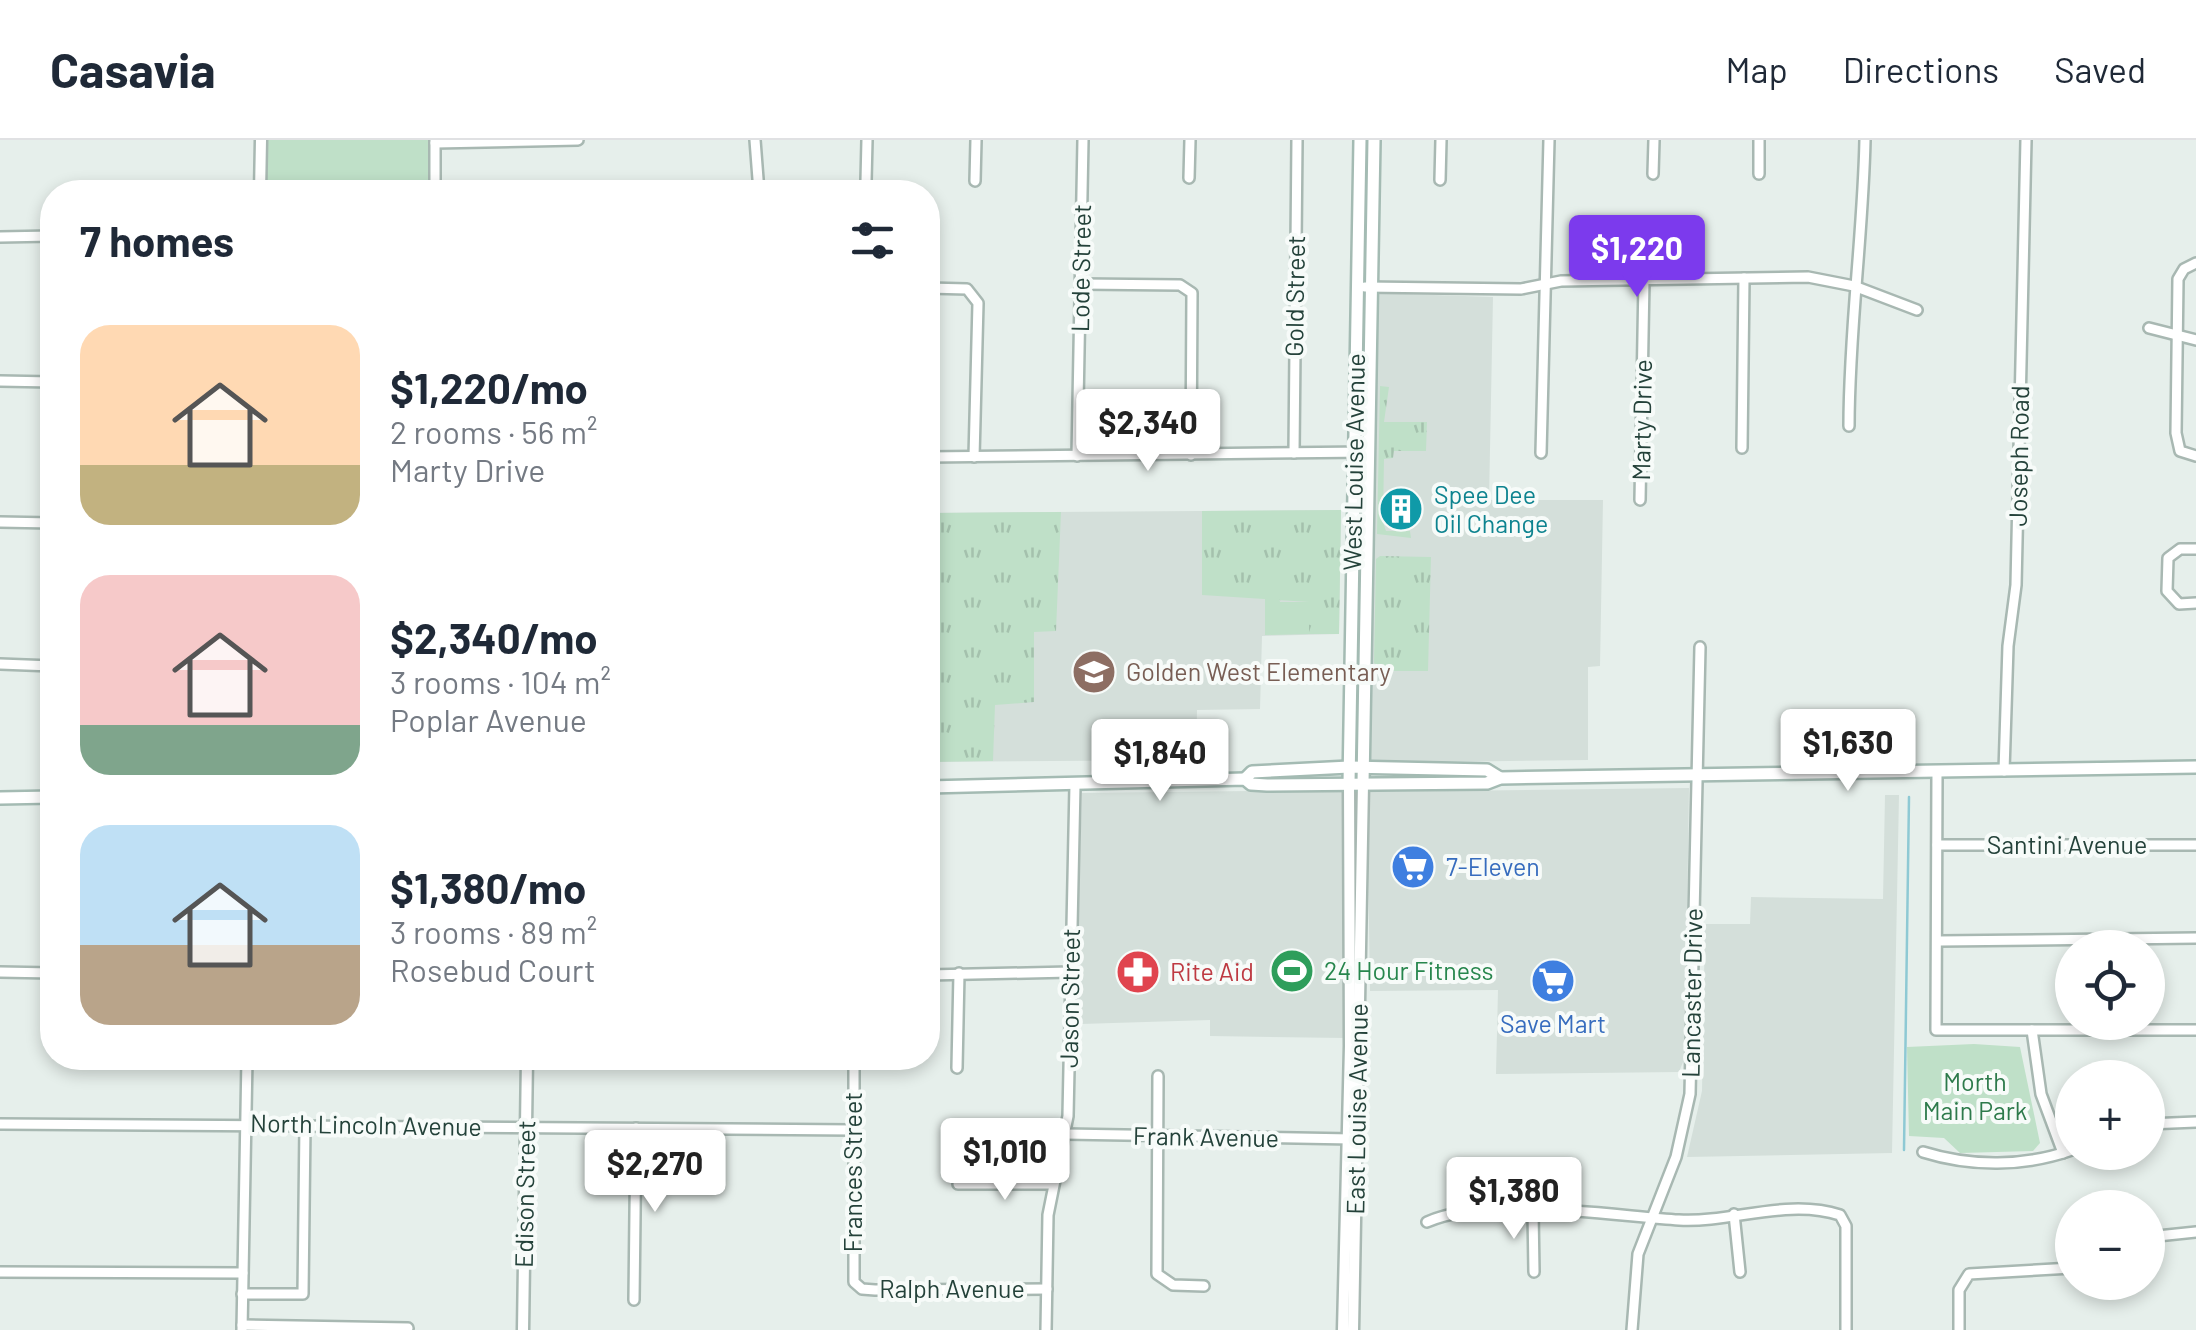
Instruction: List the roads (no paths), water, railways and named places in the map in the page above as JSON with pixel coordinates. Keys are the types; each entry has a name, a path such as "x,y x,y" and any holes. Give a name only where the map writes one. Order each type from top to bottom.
{"main road":[{"name":"West Louise Avenue","path":"1360,140 1364,767"},
{"name":"West Louise Avenue","path":"1349,784 1372,287 1374,140"},
{"path":"1245,779 1252,772 1267,770 1349,767 1487,770 1500,778"},
{"name":"East Louise Avenue","path":"1363,784 1364,767"},
{"path":"940,787 1245,779 1251,784 1486,783 1500,778 2196,767"},
{"path":"0,798 40,798"}],"street":[{"path":"260,180 261,140"},
{"path":"435,180 435,141 578,140"},
{"path":"755,140 758,180"},
{"path":"866,180 867,140"},
{"path":"975,181 976,140"},
{"name":"Lode Street","path":"1077,456 1083,140"},
{"path":"1189,178 1190,140"},
{"name":"Gold Street","path":"1294,453 1297,140"},
{"path":"1440,140 1440,180"},
{"path":"1541,453 1549,140"},
{"path":"1654,140 1654,174"},
{"path":"1759,140 1759,174"},
{"path":"1849,426 1865,140"},
{"name":"Joseph Road","path":"2004,771 2008,648 2016,585 2026,140"},
{"path":"0,237 40,236"},
{"path":"2196,263 2184,269 2178,279 2176,441 2184,454 2196,456"},
{"path":"1358,287 1522,289 1545,284 1808,277 1854,286 1917,310"},
{"path":"1742,448 1744,278"},
{"name":"Marty Drive","path":"1640,500 1644,280"},
{"path":"1081,284 1180,285 1192,293 1191,454"},
{"path":"940,288 967,289 978,303 974,458"},
{"path":"2149,328 2178,332 2196,340"},
{"path":"0,381 40,382"},
{"path":"940,458 1362,452"},
{"path":"0,522 40,523"},
{"path":"2196,548 2173,552 2167,578 2171,599 2196,603"},
{"name":"Lancaster Drive","path":"1632,1330 1634,1272 1651,1216 1676,1157 1690,1094 1700,647"},
{"path":"0,664 40,666"},
{"path":"1937,772 1936,1030 2196,1030"},
{"name":"East Louise Avenue","path":"1349,784 1353,1330"},
{"name":"East Louise Avenue","path":"1342,1330 1353,1139 1363,784"},
{"name":"Jason Street","path":"1046,1330 1052,1184 1065,1134 1074,785"},
{"name":"Santini Avenue","path":"1937,845 2196,845"},
{"path":"1939,941 2196,938"},
{"path":"0,972 40,973"},
{"path":"940,975 1070,972"},
{"path":"957,1068 959,973"},
{"path":"2032,1030 2040,1094 2055,1125"},
{"path":"247,1070 242,1328 408,1328"},
{"name":"Edison Street","path":"523,1330 526,1070"},
{"name":"Frances Street","path":"854,1070 853,1277 858,1286"},
{"path":"1158,1076 1157,1274 1173,1284 1204,1286"},
{"path":"2165,1123 2196,1122"},
{"name":"North Lincoln Avenue","path":"0,1124 853,1130"},
{"path":"242,1294 302,1294 305,1125"},
{"path":"634,1300 636,1128"},
{"name":"Frank Avenue","path":"1065,1134 1353,1139"},
{"path":"1923,1152 1974,1163 2025,1162 2055,1154"},
{"path":"958,1184 1052,1184"},
{"path":"1427,1222 1452,1213 1609,1210 1694,1220 1734,1214 1829,1211 1843,1218 1846,1330"},
{"path":"1533,1211 1534,1272"},
{"path":"1734,1214 1740,1272"},
{"path":"2165,1235 2196,1232"},
{"path":"1959,1330 1960,1290 1969,1274 2055,1269"},
{"path":"0,1272 242,1273"},
{"name":"Ralph Avenue","path":"858,1286 875,1290 1047,1288"}],"waterway":[{"path":"1904,1150 1909,797"}],"place":[{"name":"Spee Dee Oil Change","path":"1401,509"},
{"name":"Golden West Elementary","path":"1094,672"},
{"name":"7-Eleven","path":"1413,867"},
{"name":"24 Hour Fitness","path":"1292,971"},
{"name":"Rite Aid","path":"1138,972"},
{"name":"Save Mart","path":"1553,981"}],"park label":[{"name":"Morth Main Park","path":"1975,1096"}]}
